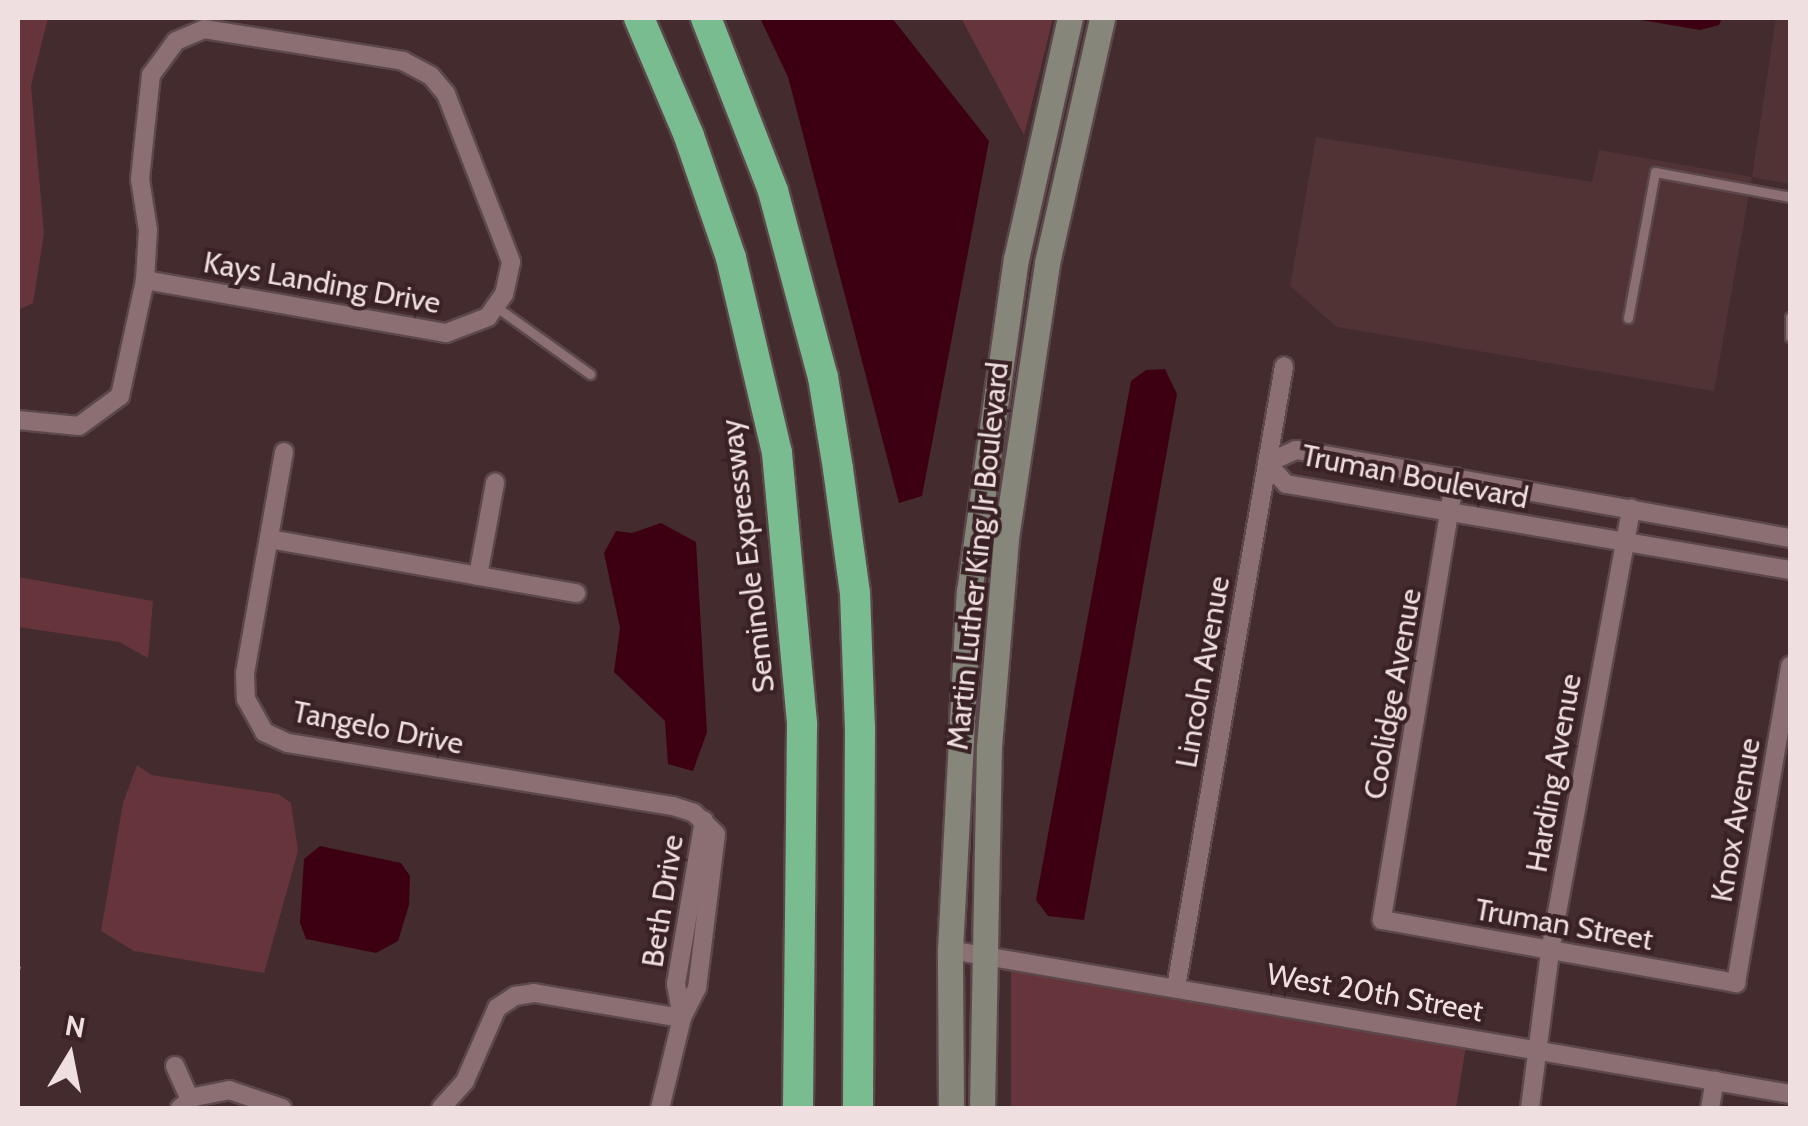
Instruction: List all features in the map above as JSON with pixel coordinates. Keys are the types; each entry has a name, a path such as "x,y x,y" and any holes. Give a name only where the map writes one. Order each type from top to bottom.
{"highway":[{"name":"Seminole Expressway","path":"638,18 690,136 731,258 776,453 802,725 798,1108"},
{"path":"706,18 773,191 823,376 838,469 855,593 860,728 858,1108"}],"main road":[{"name":"Martin Luther King Jr Boulevard","path":"951,1108 950,950 968,592 992,398 1070,18"},
{"name":"Martin Luther King Jr Boulevard","path":"982,1108 981,954 1006,538 1047,262 1102,18"}],"street":[{"path":"18,420 78,426 120,396 145,280 140,149 151,75 176,41 223,28 403,61 430,76 446,94 506,240 511,262 495,306"},
{"name":"Kays Landing Drive","path":"145,280 446,333 466,329 495,306"},
{"name":"Lincoln Avenue","path":"1176,987 1284,366"},
{"name":"Truman Boulevard","path":"1790,538 1296,450 1267,463 1286,484 1624,545 1790,570"},
{"name":"Tangelo Drive","path":"284,452 245,674 246,698 264,732 288,743 673,806 704,820"},
{"name":"Coolidge Avenue","path":"1382,920 1455,476"},
{"path":"478,576 495,483"},
{"name":"Harding Avenue","path":"1530,1108 1550,951 1631,508"},
{"path":"270,539 576,593"},
{"name":"Knox Avenue","path":"1736,983 1790,666"},
{"name":"Beth Drive","path":"660,1108 682,1018 697,988 718,849 704,820"},
{"name":"Truman Street","path":"1382,920 1736,983"},
{"name":"West 20th Street","path":"950,950 1790,1094"},
{"path":"441,1108 465,1081 497,1008 516,996 534,993 682,1018"},
{"path":"175,1066 185,1104 229,1090 282,1108"},
{"path":"1710,1108 1715,1080"}],"lane":[{"path":"1628,318 1655,172 1790,197"},
{"path":"495,306 590,374"},
{"path":"1790,317 1790,337"}],"shaded area":[{"path":"18,18 48,18 31,86 44,233 33,303 18,310"},
{"path":"760,18 892,18 989,141 922,496 899,503 788,77"},
{"path":"961,18 1053,18 1024,135"},
{"path":"1630,18 1722,18 1719,25 1700,30"},
{"path":"1776,18 1790,18 1790,184 1752,177"},
{"path":"1316,137 1592,182 1599,150 1752,177 1714,391 1337,327 1290,286"},
{"path":"1165,369 1177,394 1084,920 1048,916 1036,900 1131,381 1146,370"},
{"path":"661,523 696,542 707,732 693,771 668,764 665,721 614,672 620,628 604,553 616,531 632,533"},
{"path":"18,577 153,601 148,658 119,642 18,627"},
{"path":"137,765 151,775 278,794 291,803 298,851 264,973 134,951 101,931 123,803"},
{"path":"320,846 401,863 410,876 409,905 398,941 376,953 306,939 300,923 304,859"},
{"path":"1011,968 1466,1046 1456,1108 1011,1108"}]}
